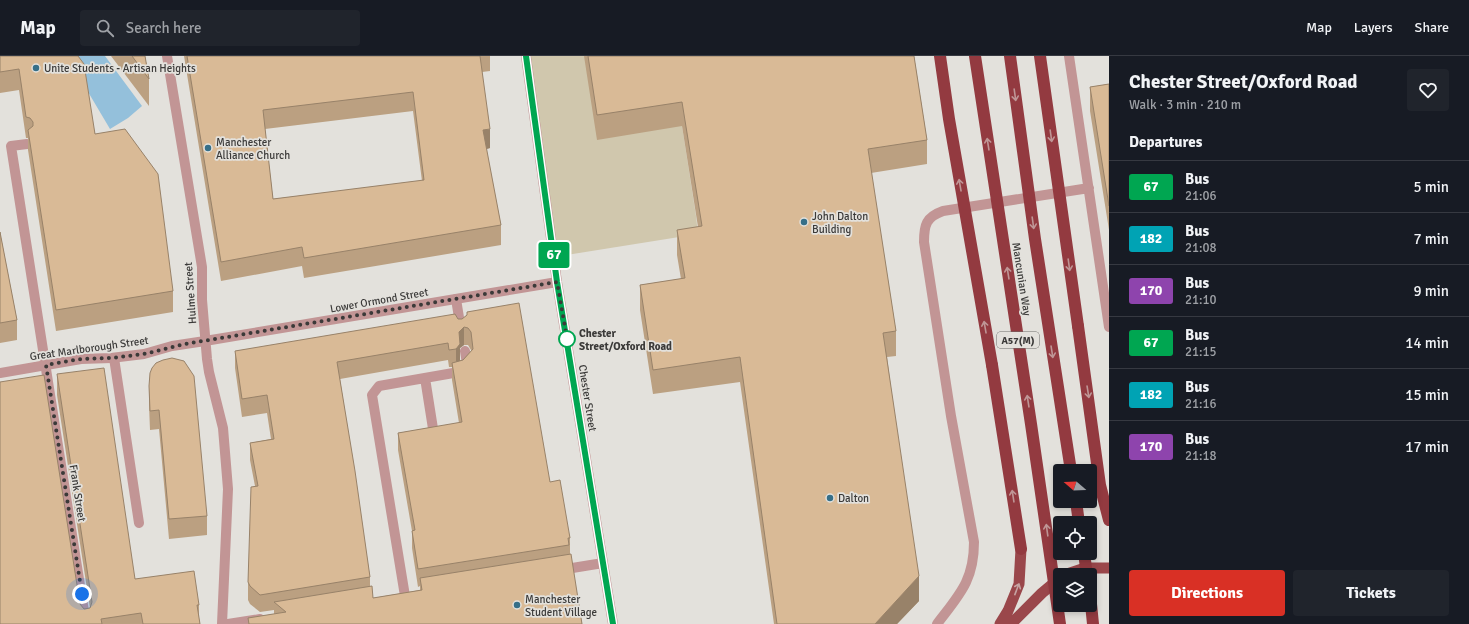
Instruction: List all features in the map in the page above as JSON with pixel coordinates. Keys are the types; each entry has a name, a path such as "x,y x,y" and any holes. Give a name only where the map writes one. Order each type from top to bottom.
{"highway":[{"name":"A57(M)","path":"940,56 949,119 992,365 1021,549 1020,584 1008,611 1000,624"},
{"name":"Mancunian Way","path":"975,56 1034,439 1060,624"},
{"name":"Mancunian Way","path":"1010,56 1035,239 1070,464"},
{"path":"1040,56 1100,485 1109,520"},
{"path":"1097,568 1109,568"},
{"path":"1011,624 1053,584"},
{"path":"1092,612 1093,624"}],"street":[{"name":"Hulme Street","path":"167,56 202,267 202,300 209,372 223,428 228,489 222,624"},
{"name":"Chester Street","path":"526,56 557,282 613,624"},
{"path":"1069,56 1109,327"},
{"name":"Frank Street","path":"27,144 11,146 86,624"},
{"path":"937,624 967,582 972,570 974,542 924,242 924,231 927,221 934,214 943,211 1089,188"},
{"name":"Lower Ormond Street","path":"205,341 557,282"},
{"path":"456,299 461,330"},
{"name":"Great Marlborough Street","path":"0,373 81,359 114,358 144,354 172,346 205,341"},
{"path":"405,596 372,394 379,386 459,372 467,364 465,351"},
{"path":"114,358 139,523"},
{"path":"425,378 434,435"},
{"path":"551,572 604,564"},
{"path":"228,624 272,617"}],"shaded area":[{"path":"526,56 584,56 682,126 698,234 554,257"}],"water":[{"path":"62,56 105,56 142,106 128,118 110,129 81,80"}],"building":[{"path":"0,56 78,56 84,64 95,134 125,129 158,174 173,291 56,310 28,130 33,126 33,122 30,118 26,117 19,69 0,72"},
{"path":"132,56 145,56 149,79"},
{"path":"187,56 480,56 490,129 483,130 501,225 304,258 302,247 221,262","holes":["413,92 424,180 273,199 263,110"]},
{"name":"John Dalton Building","path":"588,56 914,56 927,140 868,149 896,331 883,333 919,576 875,624 777,624 740,357 653,370 640,285 685,278 677,230 702,226 682,102 597,115"},
{"path":"1109,84 1109,206 1090,87"},
{"path":"0,232 17,320 0,323"},
{"path":"519,303 550,482 560,480 570,538 568,538 569,545 418,569 412,531 415,530 398,433 462,422 452,363 463,360 473,349 471,332 468,328 464,327 459,332 460,344 456,349 449,350 448,343 337,362 355,471 370,577 260,595 250,586 248,582 251,487 258,486 250,443 274,439 267,395 242,399 235,351 455,314 458,319 462,319 467,315 467,312"},
{"path":"172,358 184,361 194,376 207,516 169,519 159,410 150,411 149,386 150,373 156,363"},
{"path":"104,368 135,579 194,571 200,624 143,624 141,613 101,619 102,624 0,624 0,382 44,375 80,604 84,609 90,608 92,602 57,374"},
{"path":"571,554 582,624 249,624 248,618 286,612 274,602 372,586 373,598 422,590 420,578"}],"bus line":[{"name":"67","path":"526,56 557,282 613,624"}],"place":[{"name":"Unite Students - Artisan Heights","path":"36,68"},
{"name":"Manchester Alliance Church","path":"208,148"},
{"name":"John Dalton Building","path":"804,222"},
{"name":"Chester Street/Oxford Road","path":"567,339"},
{"name":"Dalton","path":"830,498"},
{"name":"Manchester Student Village","path":"517,605"}],"route":[{"path":"82,594 46,365 81,359 111,358 144,354 172,346 557,282 568,344 567,339"}]}
